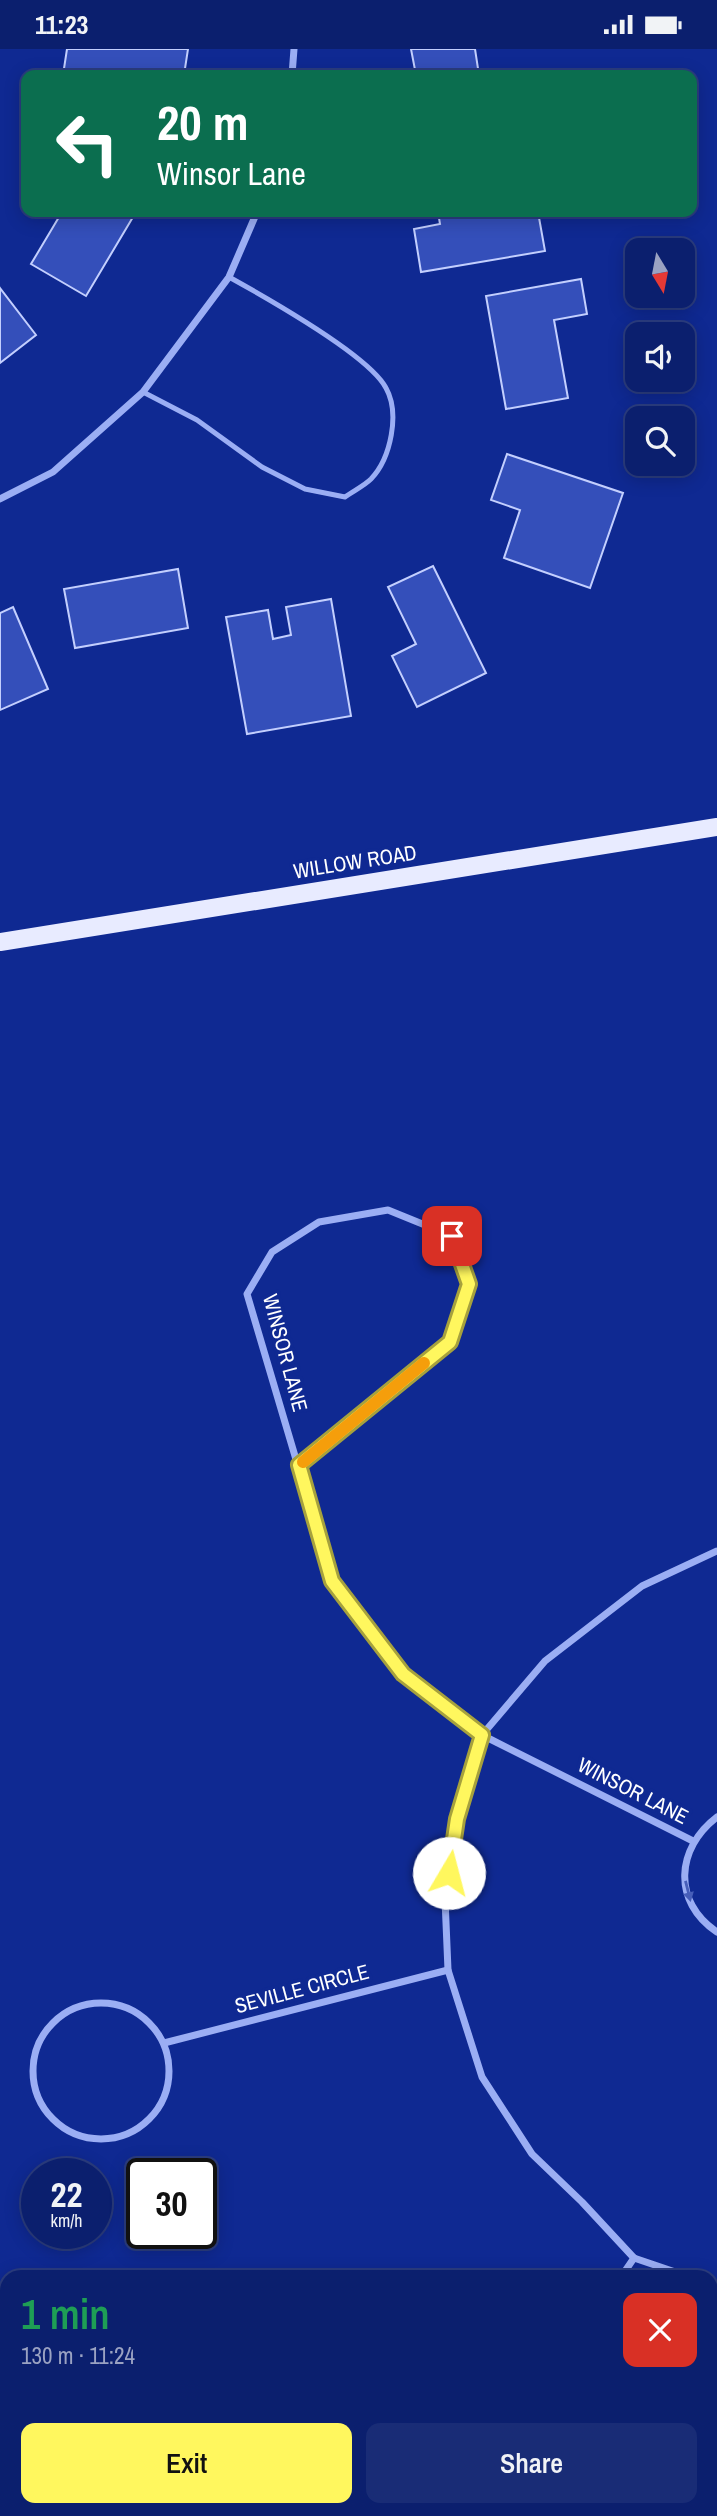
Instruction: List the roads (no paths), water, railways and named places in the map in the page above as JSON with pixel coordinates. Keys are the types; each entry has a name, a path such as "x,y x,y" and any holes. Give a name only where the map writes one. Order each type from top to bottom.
{"main road":[{"name":"WILLOW ROAD","path":"0,942 717,827"}],"street":[{"path":"292,70 294,49"},
{"path":"0,499 54,472 144,392 229,277 255,217"},
{"name":"WINSOR LANE","path":"299,1465 450,1342 469,1284 452,1236 388,1210 319,1222 272,1252 247,1294 332,1581 403,1674 482,1735 694,1841"},
{"path":"669,2270 634,2258 532,2154 482,2077 448,1970 445,1899 457,1819 482,1735 545,1661 642,1586 717,1551"},
{"name":"WINSOR LANE","path":"717,1817 705,1826 694,1841 685,1867 689,1900 699,1917 717,1933"},
{"name":"SEVILLE CIRCLE","path":"164,2043 448,1970"},
{"path":"108,2003 132,2009 151,2023 164,2043 170,2064 168,2086 160,2106 147,2123 128,2134 107,2140 85,2138 65,2130 48,2116 37,2098 32,2075 34,2051 54,2022 63,2014 85,2004 108,2003"},
{"path":"626,2270 634,2258"}],"lane":[{"path":"144,392 197,420 262,467 305,489 345,497 372,478 389,445 393,418 387,389 370,367 282,307 229,277"}]}
